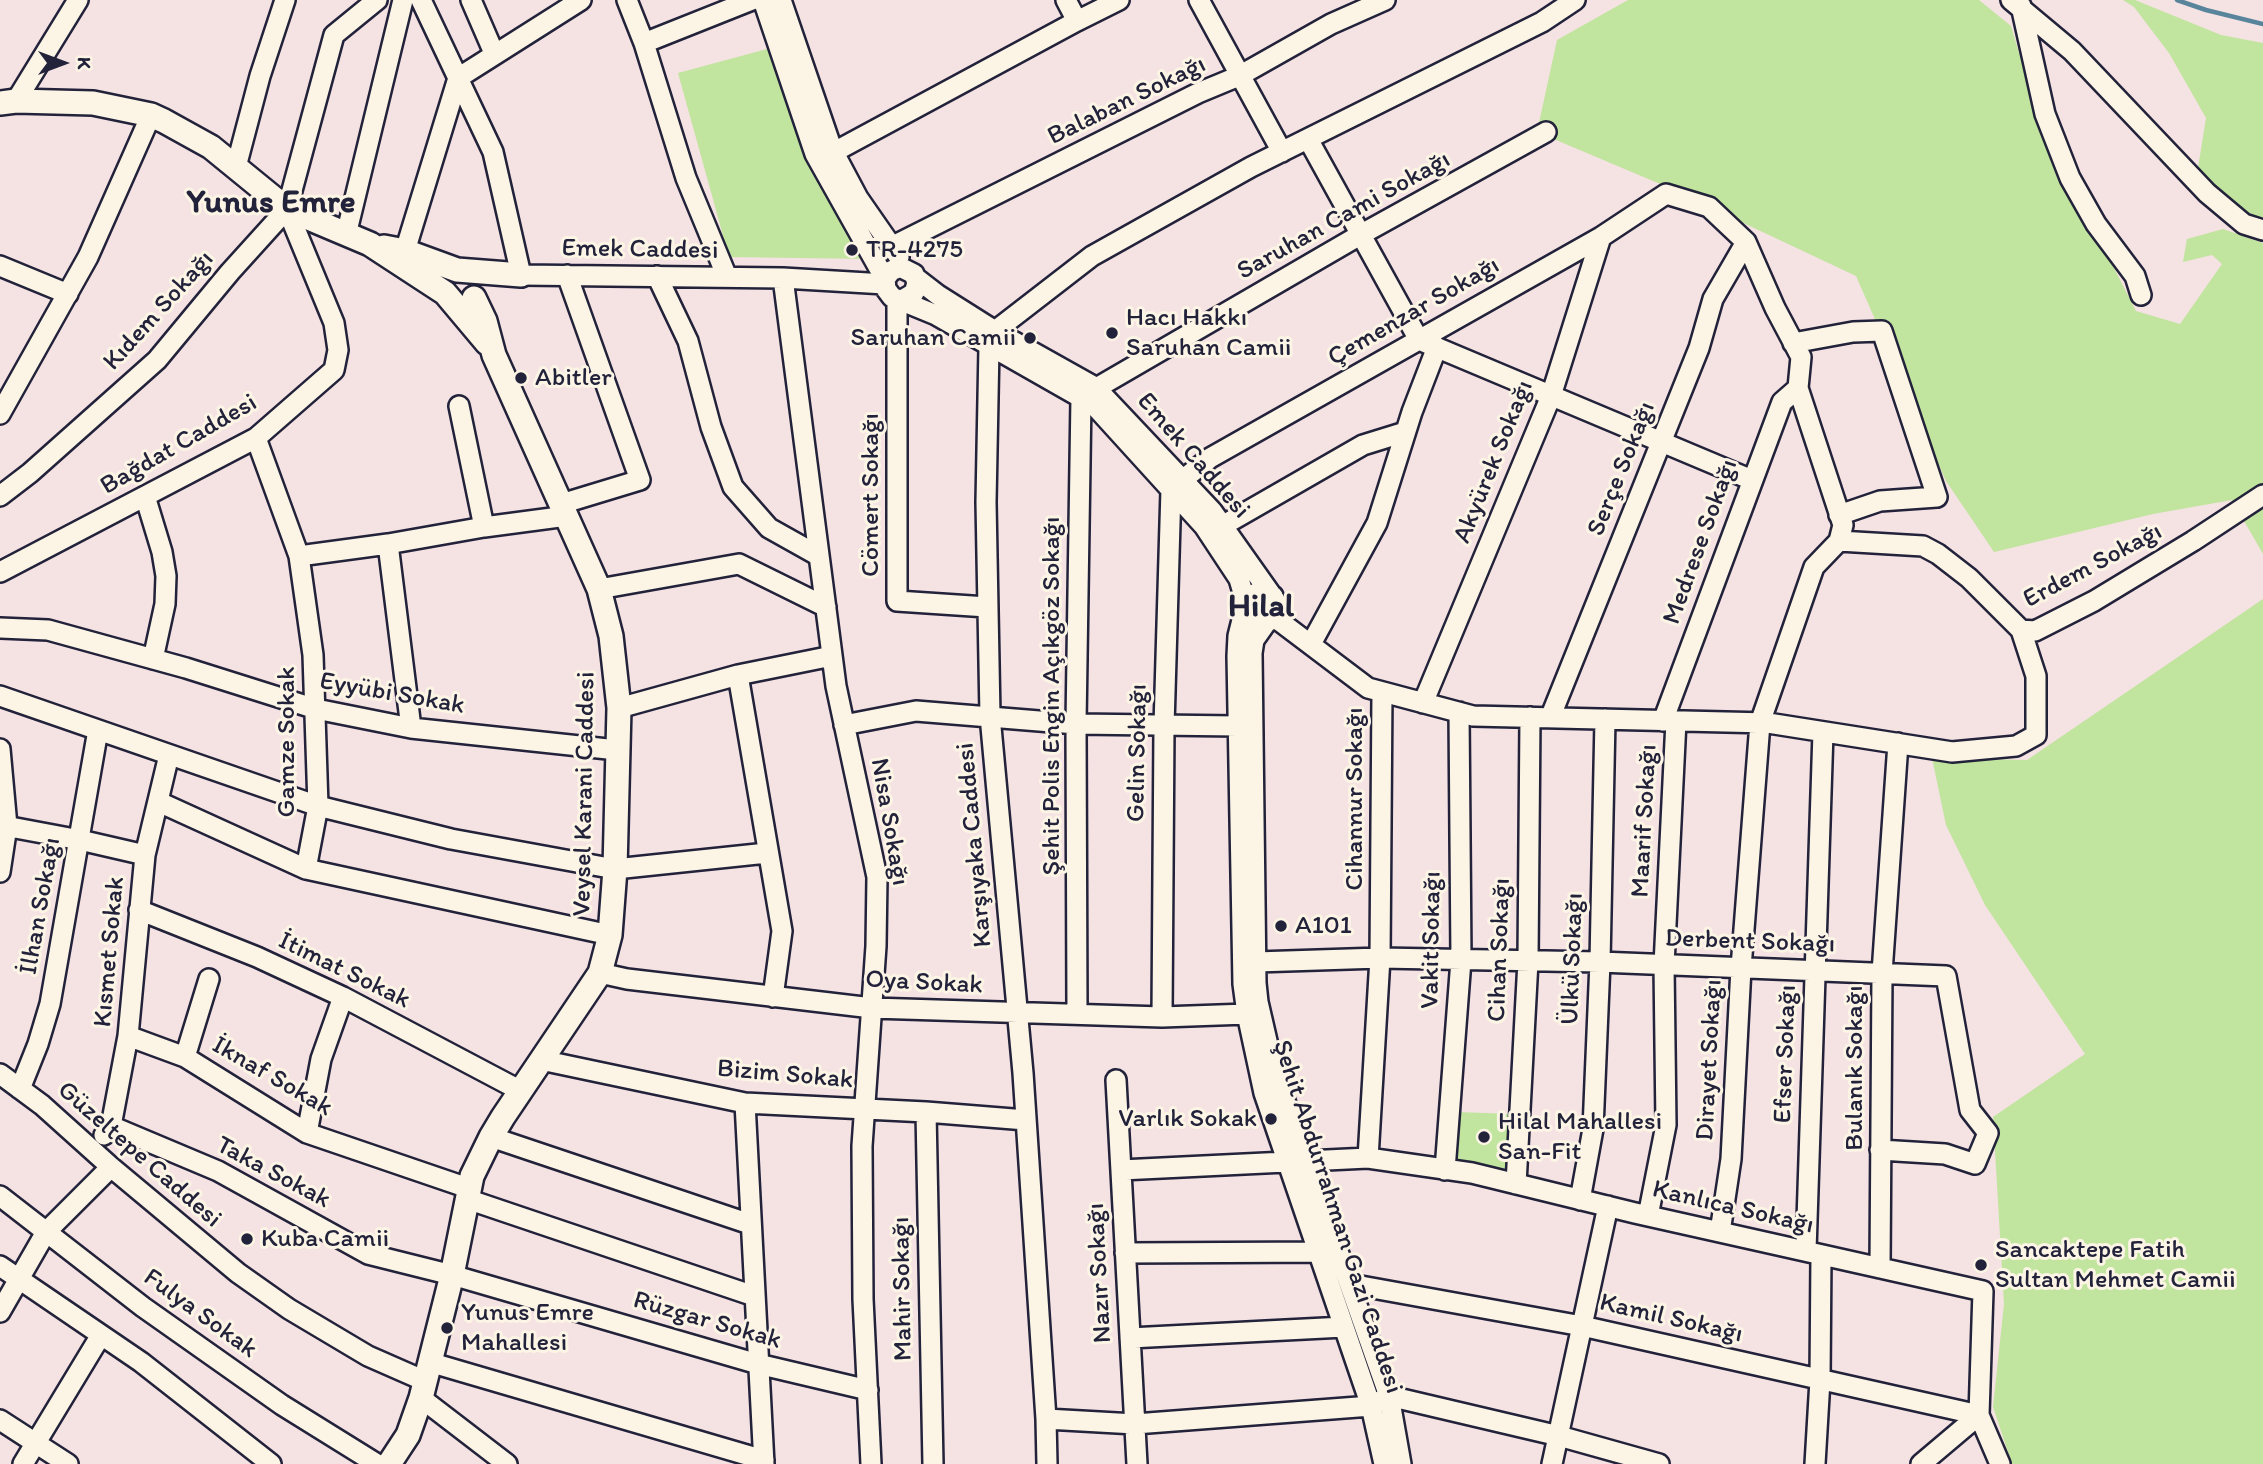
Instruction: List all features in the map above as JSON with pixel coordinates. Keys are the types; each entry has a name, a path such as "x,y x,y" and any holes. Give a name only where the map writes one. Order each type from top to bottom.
{"main road":[{"path":"8,102 93,103 151,115 211,147 287,209 462,287 520,275"},
{"path":"370,244 405,251 462,287"},
{"name":"Veysel Karani Caddesi","path":"389,1464 408,1435 452,1275 468,1193 491,1137 600,973 610,935 615,869 619,708 611,636 599,589 492,349 485,321 462,287"}],"street":[{"path":"8,102 78,0"},
{"path":"236,167 260,76 285,0"},
{"path":"287,209 334,34 377,0"},
{"path":"346,234 403,0"},
{"path":"421,0 494,152 520,275"},
{"path":"471,0 494,53"},
{"path":"405,251 458,78 581,0"},
{"path":"627,0 644,43 686,178 727,277"},
{"path":"644,43 752,0"},
{"path":"763,0 815,153 892,291"},
{"name":"Emek Caddesi","path":"781,0 834,152 858,198 891,247 915,276 992,338"},
{"path":"1066,0 1077,21"},
{"path":"834,152 1119,0"},
{"path":"1199,0 1282,152"},
{"name":"Balaban Sokağı","path":"891,247 1198,93 1239,76 1331,24 1385,0"},
{"path":"992,338 1092,256 1282,152 1496,47 1575,0"},
{"path":"2016,3 2072,51 2207,194 2244,224 2263,230"},
{"path":"2016,3 2045,114 2070,178 2096,224 2135,276 2141,295"},
{"path":"0,414 88,257 151,115"},
{"name":"Saruhan Cami Sokağı","path":"1088,392 1360,235 1546,132"},
{"path":"1308,139 1360,235 1428,344 1752,480"},
{"name":"Çemenzar Sokağı","path":"1177,484 1210,458 1428,344 1666,194 1709,207 1746,242"},
{"name":"Bağdat Caddesi","path":"0,572 256,438 334,370 338,350 334,323 287,209"},
{"name":"Kıdem Sokağı","path":"0,496 30,473 157,360 287,209"},
{"name":"Akyürek Sokağı","path":"1423,703 1551,396 1601,237"},
{"path":"1746,242 1775,308 1801,357 1798,388 1843,525 1839,541"},
{"name":"Serçe Sokağı","path":"1550,718 1699,348 1713,299 1746,242"},
{"path":"0,266 68,294"},
{"path":"900,267 915,276 914,293 892,291 891,271 900,267"},
{"name":"Emek Caddesi","path":"520,275 783,278 892,291 936,315 992,338 1088,392 1177,484 1222,526 1273,596"},
{"path":"299,556 388,544 564,510 640,480 567,275"},
{"path":"657,276 688,341 711,426 733,487 769,528 819,556"},
{"name":"Nisa Sokağı","path":"783,278 832,656 877,877 876,946 862,1146 863,1298 871,1464"},
{"name":"Cömert Sokağı","path":"892,291 897,601 987,607"},
{"path":"1793,343 1853,332 1882,331 1937,497 1880,501 1839,514"},
{"name":"Karşıyaka Caddesi","path":"992,338 986,502 990,716 1026,1120 1046,1419 1046,1464"},
{"path":"1311,644 1377,523 1428,344"},
{"name":"Medrese Sokağı","path":"1670,721 1752,480 1782,402 1798,388"},
{"name":"Şehit Polis Engin Açıkgöz Sokağı","path":"1077,1013 1076,724 1088,392"},
{"path":"458,406 484,527"},
{"path":"1222,526 1363,445 1405,432"},
{"name":"Gamze Sokak","path":"256,438 299,556 313,656 318,806 306,869"},
{"name":"Emek Caddesi","path":"1177,484 1239,579 1246,605"},
{"name":"Gelin Sokağı","path":"1162,1017 1164,726 1177,484"},
{"name":"Erdem Sokağı","path":"1839,541 1923,545 1969,578 2021,630 2035,631 2094,601 2263,495"},
{"path":"145,496 162,552 166,576 165,604 153,659"},
{"name":"Dirayet Sokağı","path":"1720,1232 1731,1159 1741,968 1760,723 1814,567 1839,541"},
{"path":"388,544 411,728"},
{"path":"599,589 739,565 826,607"},
{"path":"1270,620 1277,608 1273,596 1258,592 1249,598 1246,605 1252,621 1270,620 1311,644 1368,688 1473,716 1760,723 1952,752 2016,746 2036,735 2036,676 2021,630"},
{"name":"Şehit Abdurrahman Gazi Caddesi","path":"1246,605 1238,636 1238,726 1243,984 1247,1014 1264,1093 1339,1253 1389,1396 1401,1464"},
{"name":"Şehit Abdurrahman Gazi Caddesi","path":"1270,620 1254,640 1252,653 1258,1002 1318,1252 1371,1406 1384,1464"},
{"name":"Eyyübi Sokak","path":"0,628 48,630 316,709 411,728 617,750"},
{"path":"619,708 738,675 832,656"},
{"path":"738,675 782,931 773,997"},
{"name":"Cihannur Sokağı","path":"1368,1158 1380,958 1382,692"},
{"path":"0,696 318,806 452,839 615,869 767,853"},
{"path":"844,724 916,711 1076,724 1238,726"},
{"name":"Vakit Sokağı","path":"1445,1170 1461,960 1459,712"},
{"name":"Cihan Sokağı","path":"1516,1184 1528,961 1530,717"},
{"name":"Ülkü Sokağı","path":"1580,1200 1593,1129 1600,962 1605,719"},
{"name":"Maarif Sokağı","path":"1648,1216 1666,1125 1664,965 1670,721"},
{"name":"İlhan Sokağı","path":"20,1089 50,1004 98,730"},
{"name":"Efser Sokağı","path":"1815,1464 1820,1380 1813,1253 1814,970 1824,732"},
{"name":"Bulanık Sokağı","path":"1880,1268 1882,973 1898,743"},
{"path":"0,749 3,825 0,872"},
{"name":"Kısmet Sokak","path":"93,1149 111,1126 128,1037 145,855 169,755"},
{"path":"159,802 306,869 610,935"},
{"path":"3,825 145,855"},
{"name":"İtimat Sokak","path":"139,911 257,957 343,997 521,1091"},
{"name":"Derbent Sokağı","path":"1256,962 1380,958 1600,962 1946,976 1970,1110 1988,1133 1975,1164 1945,1154 1880,1150"},
{"name":"Oya Sokak","path":"600,973 626,979 872,1008 1162,1017 1247,1014"},
{"path":"185,1057 209,979"},
{"path":"307,1133 321,1059 343,997"},
{"name":"İknaf Sokak","path":"128,1037 185,1057 307,1133 754,1296"},
{"name":"Bizim Sokak","path":"541,1060 745,1103 1026,1120"},
{"name":"Güzeltepe Caddesi","path":"0,1074 93,1149 238,1273 289,1310 368,1356 425,1380"},
{"name":"Nazır Sokağı","path":"1116,1080 1137,1464"},
{"path":"425,1380 764,1462 745,1103"},
{"name":"Mahir Sokağı","path":"926,1112 933,1464"},
{"name":"Taka Sokak","path":"111,1126 218,1171 368,1254 452,1275"},
{"path":"491,1137 750,1224"},
{"name":"Kanlıca Sokağı","path":"1121,1170 1368,1158 1516,1184 1983,1291 1979,1415"},
{"path":"0,1312 47,1232 111,1167"},
{"name":"Fulya Sokak","path":"0,1195 175,1330 282,1405 377,1464"},
{"path":"1552,1464 1608,1206"},
{"path":"1125,1253 1339,1253"},
{"path":"0,1266 141,1362 271,1464"},
{"name":"Rüzgar Sokak","path":"452,1275 758,1364 868,1390"},
{"name":"Kamil Sokağı","path":"1350,1284 1582,1326 1979,1415"},
{"path":"1130,1338 1344,1328"},
{"path":"23,1464 101,1335"},
{"path":"425,1380 507,1464"},
{"path":"1046,1419 1135,1424 1371,1406 1389,1396 1559,1436 1659,1464"},
{"path":"1921,1464 1979,1415 2000,1464"},
{"path":"0,1420 68,1464"}],"green space":[{"path":"1628,0 1979,0 2011,26 2061,164 2136,311 2180,324 2222,264 2212,255 2183,262 2187,239 2223,229 2263,243 2263,554 2232,500 2153,514 1994,552 1946,481 1856,276 1665,186 1537,132 1557,40"},
{"path":"2123,0 2135,0 2221,35 2263,43 2263,226 2247,222 2197,174 2206,118 2169,53 2134,7"},
{"path":"767,49 869,259 729,257 678,73"},
{"path":"2263,599 2263,1464 2012,1464 1993,1407 2004,1304 1993,1117 2085,1054 1985,905 1946,825 1932,758 2027,760"},
{"name":"Hilal Mahallesi San-Fit","path":"1456,1112 1513,1114 1509,1172 1455,1160"}],"waterway":[{"path":"2177,0 2263,24"}],"place":[{"name":"TR-4275","path":"852,250"},
{"name":"Hacı Hakkı Saruhan Camii","path":"1112,333"},
{"name":"Saruhan Camii","path":"1030,338"},
{"name":"Abitler","path":"521,378"},
{"name":"A101","path":"1281,926"},
{"name":"Varlık Sokak","path":"1271,1119"},
{"name":"Hilal Mahallesi San-Fit","path":"1484,1137"},
{"name":"Kuba Camii","path":"247,1239"},
{"name":"Sancaktepe Fatih Sultan Mehmet Camii","path":"1981,1265"},
{"name":"Yunus Emre Mahallesi","path":"447,1328"}],"district":[{"name":"Yunus Emre","path":"271,204"},
{"name":"Hilal","path":"1261,608"}]}
